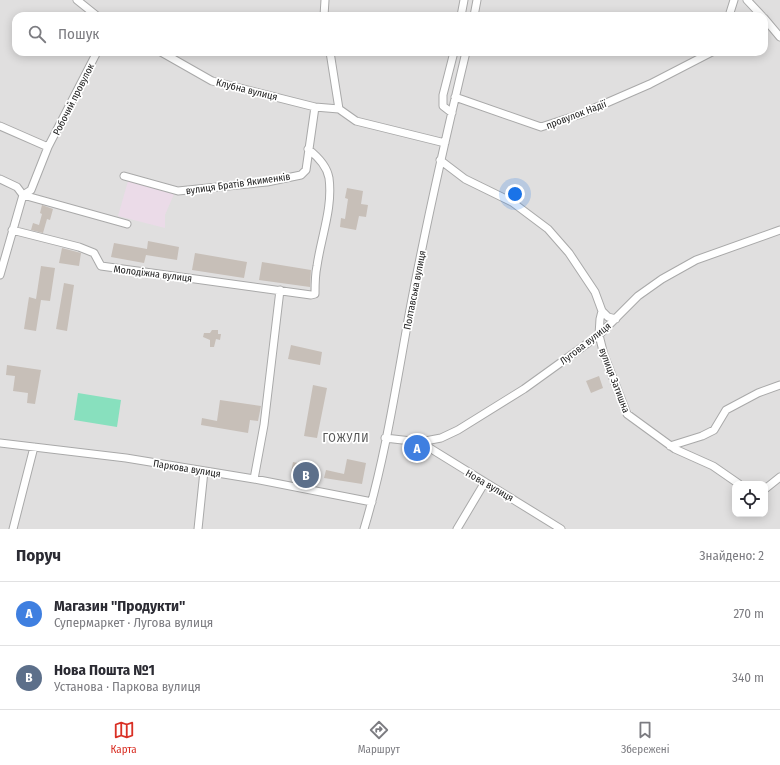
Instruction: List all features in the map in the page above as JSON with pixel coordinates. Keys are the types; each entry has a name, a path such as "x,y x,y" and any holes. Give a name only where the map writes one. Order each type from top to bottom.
{"street":[{"path":"77,0 93,12"},
{"path":"324,12 325,0"},
{"path":"462,12 464,0"},
{"path":"475,12 477,0"},
{"path":"730,12 734,0"},
{"path":"747,0 758,12"},
{"path":"768,23 780,37"},
{"name":"Робочий провулок","path":"23,195 31,190 48,147 95,56"},
{"name":"Клубна вулиця","path":"168,56 212,81 315,107 339,109"},
{"path":"331,56 339,109 356,121 445,144"},
{"path":"452,113 443,106 443,95 453,56"},
{"name":"Полтавська вулиця","path":"364,529 372,502 440,160 465,56"},
{"name":"провулок Надії","path":"455,97 541,127 581,114 650,84 704,56"},
{"name":"вулиця Братів Якименків","path":"124,176 178,191 267,182 301,175 306,170 315,107"},
{"name":"Робочий провулок","path":"0,126 48,147"},
{"name":"Молодіжна вулиця","path":"12,230 79,247 94,253 101,266 311,295 314,294 317,267 327,218 329,177 321,160 308,149"},
{"name":"вулиця Затишна","path":"440,160 465,179 512,202 548,229 578,266 595,292 602,311 600,319 600,335 604,355 627,414 670,446 713,466 735,481"},
{"path":"0,179 17,187 23,195 127,224"},
{"path":"0,275 23,195"},
{"name":"Лугова вулиця","path":"385,438 420,442 441,438 458,430 495,408 600,335 638,296 696,260 780,230"},
{"path":"254,479 264,425 280,290"},
{"path":"602,311 608,317 616,319"},
{"path":"670,446 702,436 714,430 718,420 726,410 758,393 780,385"},
{"name":"Нова вулиця","path":"420,442 561,529"},
{"name":"Паркова вулиця","path":"0,443 75,451 204,471 254,479 372,502"},
{"path":"13,529 34,447"},
{"path":"198,529 204,471"},
{"path":"768,487 780,477"},
{"path":"457,529 485,482"}],"shaded area":[{"name":"ГОЖУЛИ","path":"0,0 780,0 780,529 0,529"},
{"path":"128,181 174,194 165,215 165,228 118,216"}],"green space":[{"path":"78,393 121,400 117,427 74,420"}],"building":[{"path":"347,188 363,191 361,204 368,205 366,217 359,216 356,230 340,227 341,218 345,219 348,199 345,198"},
{"path":"42,205 53,209 50,220 47,219 43,233 31,230 33,223 39,225 42,214 40,213"},
{"path":"148,241 179,247 177,260 146,255 144,263 111,257 114,243 147,249"},
{"path":"62,248 81,253 79,266 59,263"},
{"path":"195,253 247,262 244,278 192,270"},
{"path":"262,262 311,270 310,287 259,280"},
{"path":"41,266 55,268 50,301 41,300 36,331 24,329 29,297 36,299"},
{"path":"64,283 74,285 67,331 56,329"},
{"path":"212,330 218,330 218,334 221,334 220,340 216,339 214,347 210,347 210,340 203,337 204,333 210,333"},
{"path":"291,345 322,352 320,365 288,359"},
{"path":"7,365 41,370 35,404 27,403 28,393 13,391 15,376 6,375"},
{"path":"599,376 603,388 591,393 586,381"},
{"path":"313,385 327,388 317,438 304,436"},
{"path":"220,400 261,406 258,421 250,420 248,433 201,425 202,418 217,421"},
{"path":"347,459 366,463 362,484 324,478 326,470 344,474"},
{"path":"293,462 312,466 309,477 291,473"}],"place":[{"name":"Магазин \"Продукти\"","path":"417,448"},
{"name":"Нова Пошта №1","path":"306,475"}],"district":[{"name":"ГОЖУЛИ","path":"346,438"}]}
